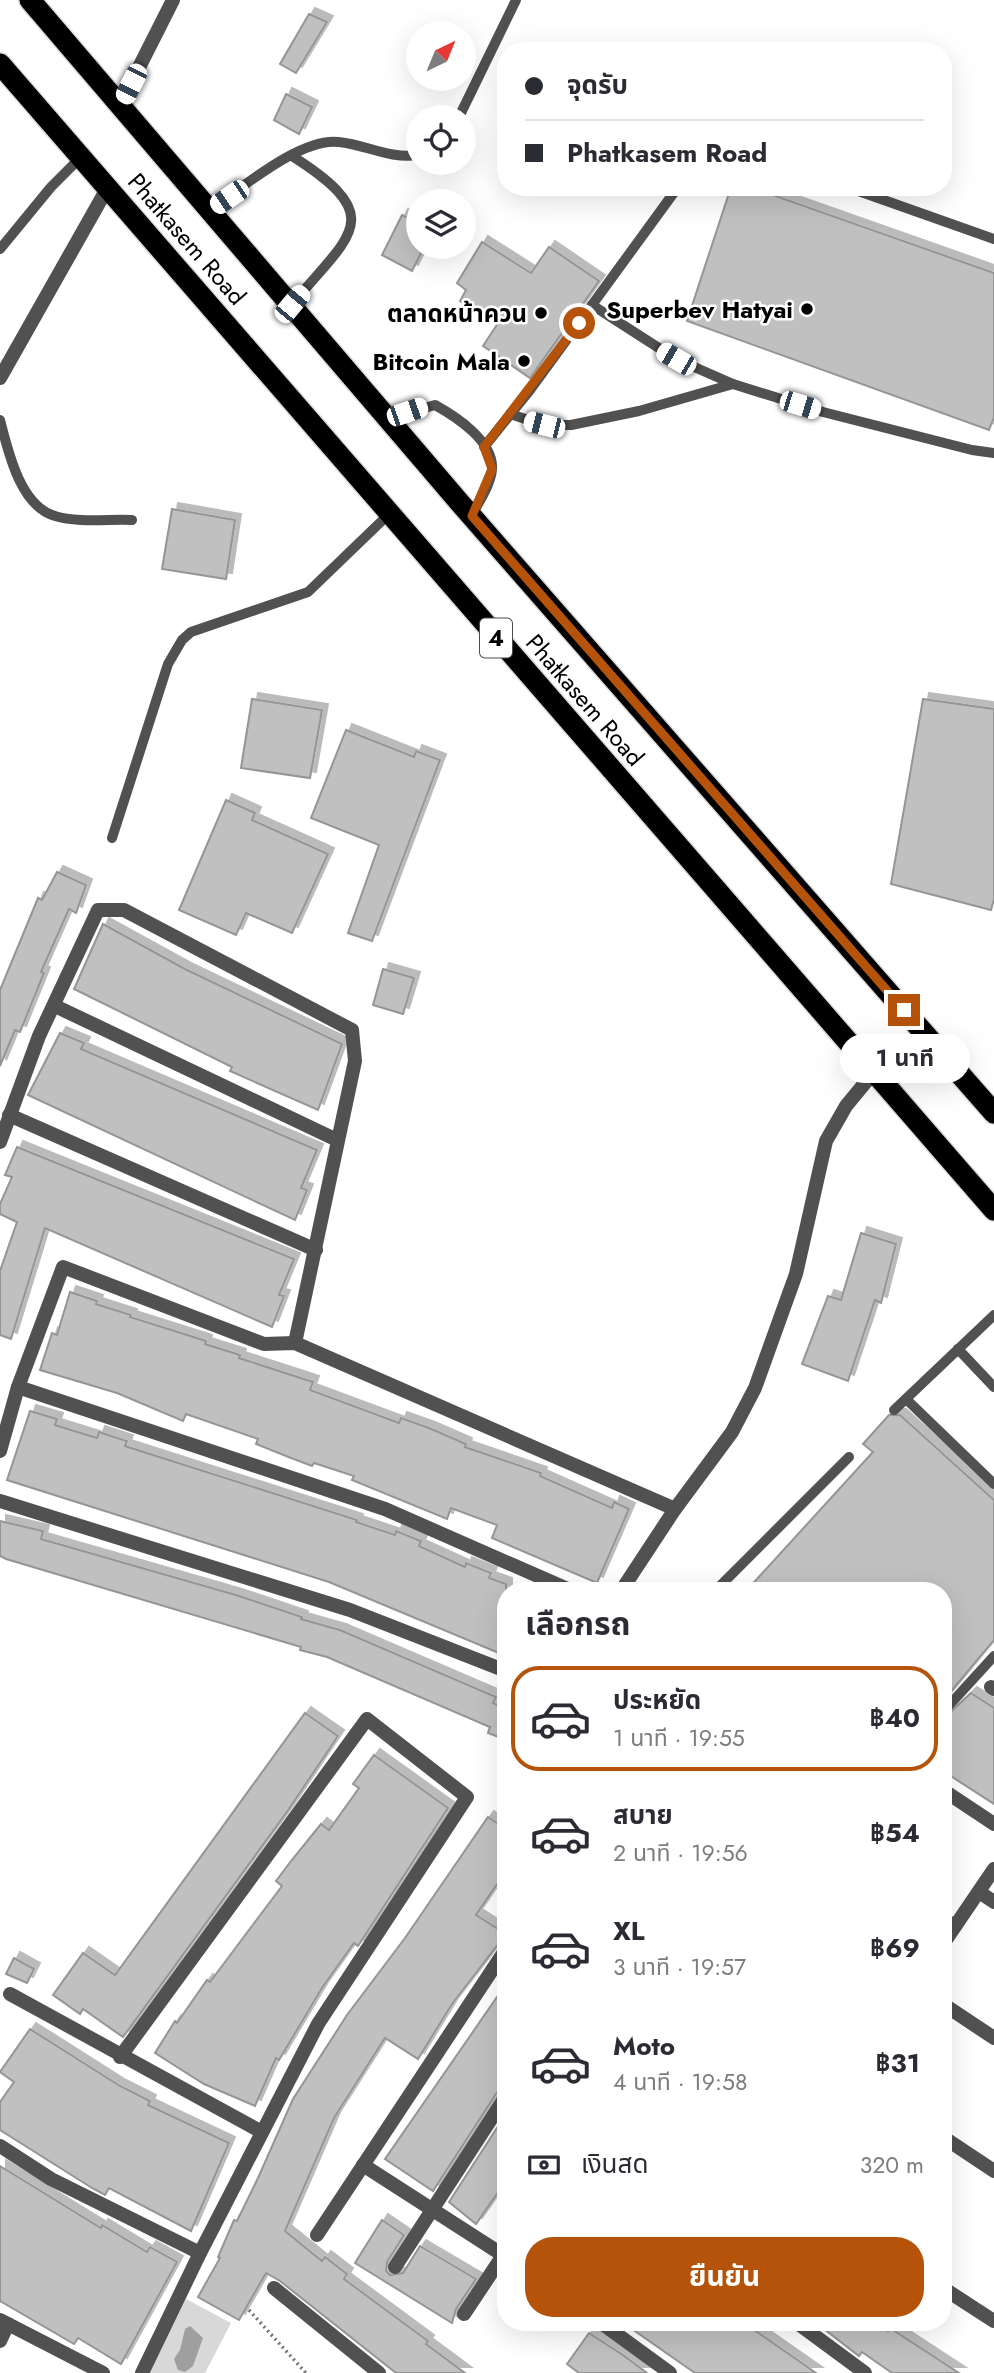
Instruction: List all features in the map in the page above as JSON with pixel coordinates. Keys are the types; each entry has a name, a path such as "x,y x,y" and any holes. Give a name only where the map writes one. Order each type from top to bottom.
{"highway":[{"name":"Phatkasem Road","path":"30,0 472,516 994,1113"},
{"name":"Phatkasem Road","path":"0,64 994,1210"}],"street":[{"path":"120,105 173,0"},
{"path":"0,378 108,187"},
{"path":"0,1142 39,1036 98,910 124,910 352,1030 355,1060 295,1343"},
{"path":"55,1006 337,1140"},
{"path":"627,1582 675,1509 732,1432 755,1388 796,1274 827,1141 846,1105 874,1072"},
{"path":"9,1115 316,1250"},
{"path":"0,1451 18,1387 63,1267 264,1344 295,1343 675,1509"},
{"path":"18,1387 385,1509 551,1582"},
{"path":"0,1501 350,1610 497,1667"},
{"path":"120,2057 367,1719 467,1797 318,2024 200,2253 142,2373"},
{"path":"952,1796 994,1824"},
{"path":"952,1920 979,1892 994,1869"},
{"path":"979,1892 994,1902"},
{"path":"317,2235 497,1963"},
{"path":"10,1994 120,2057 262,2132"},
{"path":"952,2010 994,2038"},
{"path":"395,2267 497,2110"},
{"path":"952,2143 994,2171"},
{"path":"0,2146 51,2179 200,2253"},
{"path":"363,2165 497,2249"},
{"path":"464,2314 497,2266"},
{"path":"274,2288 379,2373"},
{"path":"952,2294 994,2321"},
{"path":"0,2340 4,2322 103,2373"},
{"path":"612,2331 670,2373"},
{"path":"808,2331 865,2373"}],"lane":[{"path":"465,105 516,0"},
{"path":"211,209 311,145 325,142 351,144 394,157 406,156"},
{"path":"292,156 340,191 352,216 346,239 292,304"},
{"path":"0,249 51,187 81,157"},
{"path":"484,447 671,196"},
{"path":"872,196 994,239"},
{"path":"592,305 676,359 733,384 823,412 994,453"},
{"path":"510,414 544,425 572,425 639,411 733,384"},
{"path":"388,418 435,405 461,422 484,447 492,469 472,516"},
{"path":"0,420 23,484 30,499 42,511 68,518 132,520"},
{"path":"112,838 168,664 182,640 191,632 308,592 389,514"},
{"path":"894,1410 994,1315"},
{"path":"958,1349 994,1387"},
{"path":"906,1399 994,1484"},
{"path":"724,1582 849,1457"},
{"path":"952,1702 994,1656"}],"path":[{"path":"249,2310 306,2373"}],"shaded area":[{"path":"186,2299 231,2323 205,2373 148,2373"},
{"path":"190,2326 203,2338 193,2366 185,2372 178,2370 174,2359 180,2350 185,2329"}],"building":[{"path":"309,14 327,22 296,73 280,64"},
{"path":"286,94 312,107 299,134 274,120"},
{"path":"728,196 776,196 994,273 994,417 989,430 687,321"},
{"path":"402,215 406,217 406,259 418,259 412,271 382,255"},
{"name":"ตลาดหน้าควน","path":"482,242 531,273 549,247 599,281 530,378 483,346 498,323 460,301 466,290 457,283 472,259 476,259 476,252"},
{"path":"172,509 235,520 226,579 162,569"},
{"path":"252,699 322,710 310,778 241,768"},
{"path":"923,699 994,709 994,899 991,910 891,884"},
{"path":"346,730 414,757 416,751 440,760 372,941 348,933 379,845 311,818"},
{"path":"226,800 255,813 252,820 328,854 292,933 246,913 236,935 179,910"},
{"path":"57,872 86,885 76,913 69,909 41,972 44,973 20,1032 15,1030 0,1066 0,990 38,898 42,900"},
{"path":"103,924 185,969 342,1044 318,1110 230,1071 232,1067 74,989"},
{"path":"383,969 414,978 403,1014 373,1005"},
{"path":"60,1033 84,1043 81,1049 317,1150 301,1188 307,1190 295,1220 28,1095"},
{"path":"17,1147 294,1259 279,1295 284,1296 272,1327 45,1228 11,1339 0,1335 0,1271 17,1222 0,1214 0,1204 12,1177 5,1175"},
{"path":"861,1233 896,1244 881,1303 875,1300 848,1381 802,1364 828,1296 841,1300"},
{"path":"70,1292 131,1315 130,1317 206,1341 205,1344 240,1355 239,1358 313,1382 310,1390 399,1423 401,1418 429,1428 466,1444 465,1447 541,1473 540,1476 612,1508 614,1502 629,1509 597,1582 595,1582 492,1538 497,1525 451,1508 447,1519 352,1480 354,1476 314,1463 312,1466 256,1444 258,1439 186,1414 183,1421 117,1393 40,1370 52,1333 57,1335"},
{"path":"30,1411 57,1419 55,1425 97,1438 99,1432 127,1441 125,1446 357,1520 356,1522 395,1535 396,1531 421,1541 419,1546 465,1567 466,1563 491,1573 489,1578 500,1582 497,1582 497,1652 329,1582 7,1480"},
{"path":"889,1415 900,1415 994,1500 994,1640 952,1690 952,1582 754,1582 873,1452 863,1444"},
{"path":"0,1521 43,1531 41,1539 236,1595 340,1630 496,1697 493,1703 497,1705 497,1736 488,1733 490,1727 327,1657 300,1650 301,1647 0,1556"},
{"path":"971,1693 994,1708 994,1804 952,1777 952,1711"},
{"path":"305,1713 338,1736 289,1809 123,2037 83,2009 80,2014 53,1995 83,1953 115,1975"},
{"path":"374,1755 448,1808 358,1946 354,1943 322,1988 279,2060 276,2058 255,2106 204,2084 155,2053 175,2021 177,2023 207,1980 210,1982 282,1886 276,1881 291,1861 321,1824 329,1830 359,1788 353,1784"},
{"path":"488,1817 497,1823 497,1884 476,1915 497,1928 497,1946 452,2004 418,2059 385,2038 334,2118 285,2231 322,2261 325,2257 347,2274 344,2279 428,2341 426,2344 465,2373 396,2373 280,2281 266,2273 239,2320 198,2297 220,2258 218,2257 234,2220 237,2221 258,2178 293,2099 347,2015 405,1938"},
{"path":"14,1958 34,1969 27,1983 6,1974"},
{"path":"497,1997 497,2093 433,2191 385,2159"},
{"path":"30,2029 120,2086 150,2101 148,2105 229,2143 191,2231 109,2188 105,2195 0,2130 0,2102 14,2082 0,2072"},
{"path":"497,2128 497,2194 476,2224 449,2202"},
{"path":"0,2166 101,2228 102,2225 147,2252 150,2247 177,2262 121,2364 78,2338 74,2344 0,2301"},
{"path":"382,2220 404,2235 387,2262 386,2271 390,2275 403,2273 420,2246 476,2279 456,2309 452,2323 355,2263"},
{"path":"635,2331 756,2331 816,2373 695,2373"},
{"path":"827,2331 895,2331 959,2373 892,2373 862,2352 859,2356"},
{"path":"589,2333 647,2373 579,2373 567,2364"}],"place":[{"name":"Superbev Hatyai","path":"807,309"},
{"name":"ตลาดหน้าควน","path":"541,313"},
{"name":"Bitcoin Mala","path":"524,361"}],"route":[{"path":"579,323 484,447 491,458 492,469 488,485 472,516 904,1010"}]}
